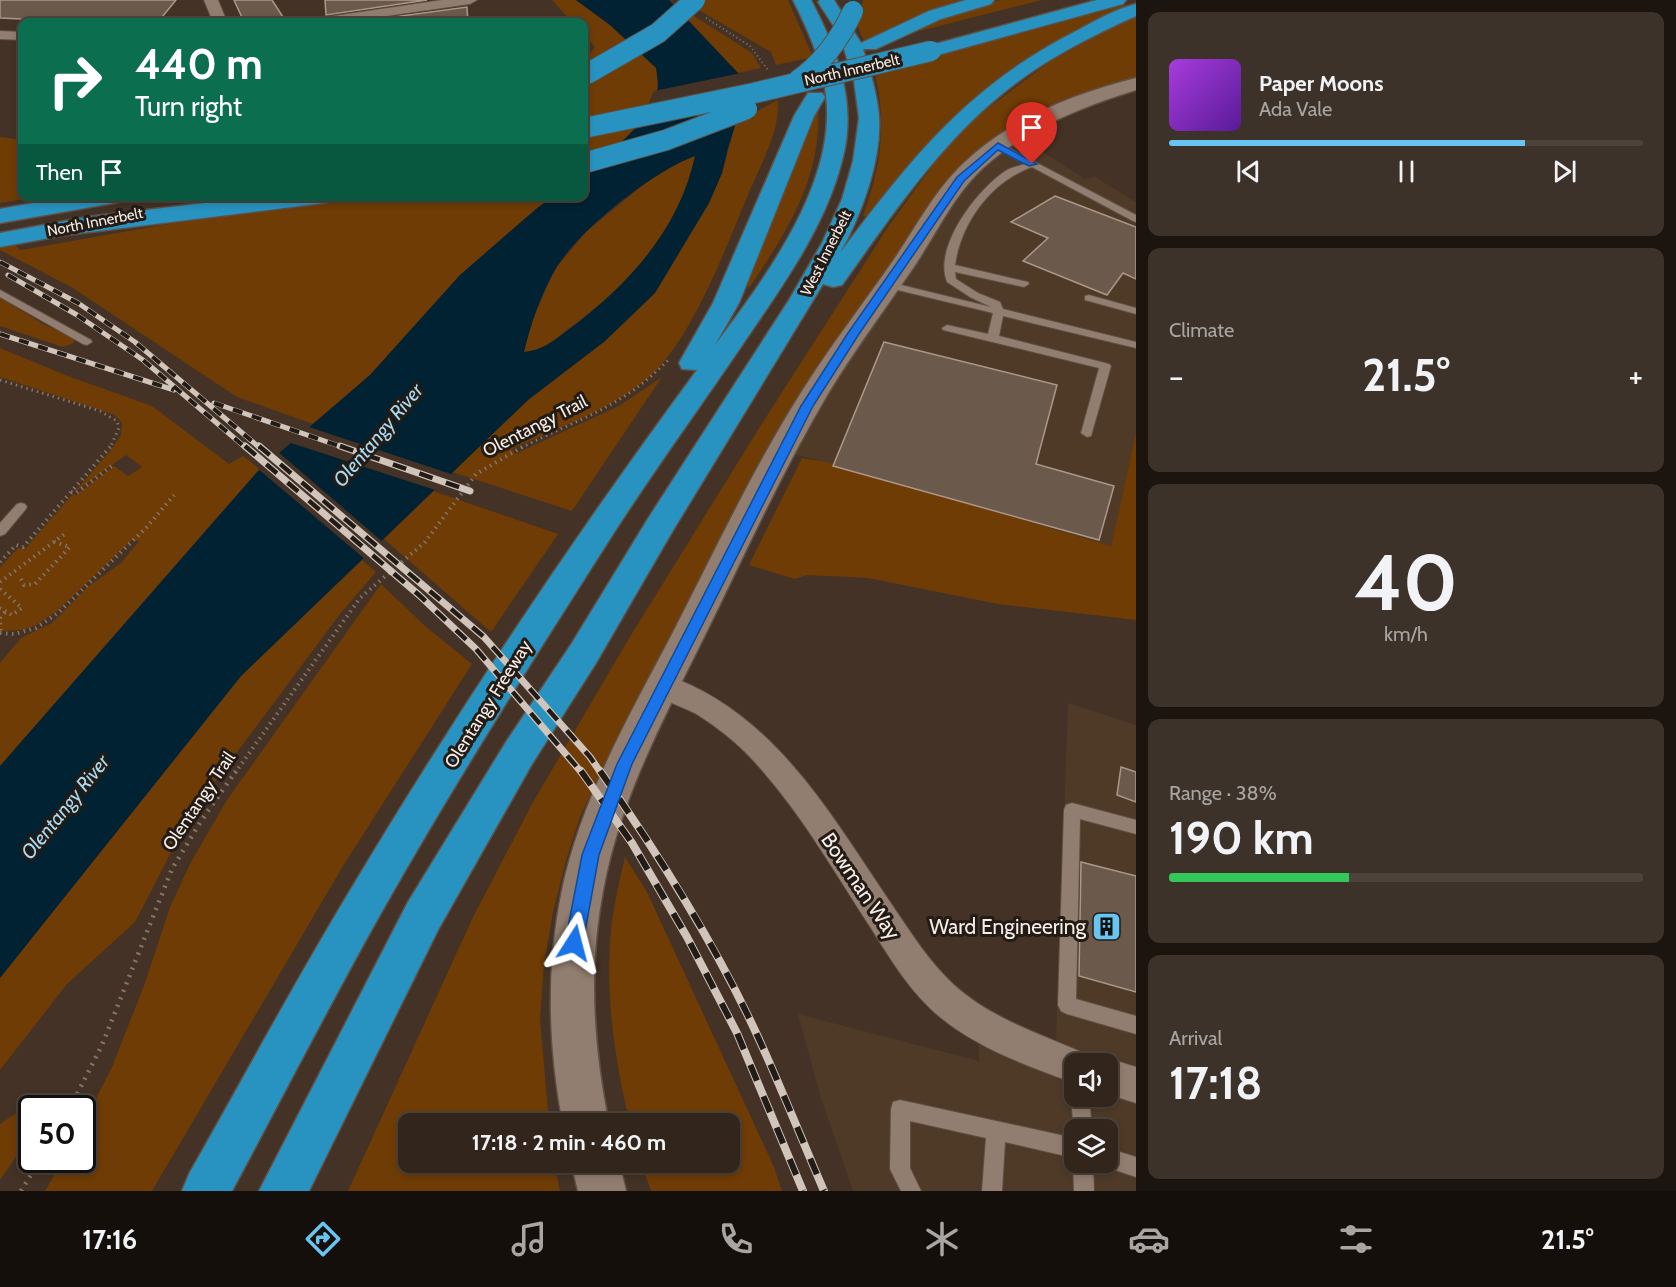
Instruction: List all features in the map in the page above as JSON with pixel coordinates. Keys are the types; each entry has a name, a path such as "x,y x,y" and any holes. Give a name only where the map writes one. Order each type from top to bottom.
{"highway":[{"name":"West Innerbelt","path":"800,236 811,215 832,157 838,115 835,80 829,58 822,37 802,0"},
{"name":"West Innerbelt","path":"705,453 802,300 834,243 853,199 864,161 868,118 864,81 849,36 826,0"},
{"path":"619,500 726,303 800,125 815,97 841,69 869,45 935,15 985,0"},
{"name":"North Innerbelt","path":"588,127 776,88 1070,0"},
{"name":"North Innerbelt","path":"588,112 929,44 1118,0"},
{"path":"588,162 632,152 699,129 756,105 802,78 824,58 846,28 853,6"},
{"path":"588,73 648,40 685,12 696,7"},
{"path":"283,1191 423,916 519,753 584,653 705,453 873,225 946,136 980,103 1040,58 1094,28 1136,9"},
{"name":"North Innerbelt","path":"0,216 86,201"},
{"name":"North Innerbelt","path":"0,240 199,201"},
{"path":"65,228 284,201"},
{"name":"Olentangy Freeway","path":"206,1191 370,894 478,717 619,500 766,291 800,236"}],"main road":[{"path":"584,1113 572,1029 574,943 590,855 624,764 807,406 854,333 960,179 998,146 1056,113 1136,84"},
{"path":"598,1173 602,1191"}],"street":[{"path":"211,0 218,18"},
{"path":"347,18 470,0"},
{"path":"0,35 18,36"},
{"name":"Bowman Way","path":"663,685 709,707 764,753 800,795 898,942 923,975 951,1005 987,1029 1028,1049 1064,1062"},
{"path":"1118,1079 1136,1085"}],"lane":[{"path":"998,146 1136,219"},
{"path":"993,339 998,312 996,304 974,295 951,280 948,267 955,240 975,206 989,189 1012,172 1032,164"},
{"path":"948,267 1024,284"},
{"path":"889,285 1136,345"},
{"path":"0,293 87,342"},
{"path":"1089,298 1136,311"},
{"path":"947,328 1105,366 1087,433"},
{"path":"0,531 21,507"},
{"path":"1136,826 1072,810 1068,1005 1136,1024"},
{"path":"911,1191 900,1169 900,1109 1064,1146"},
{"path":"992,1191 996,1131"},
{"path":"1118,1161 1136,1167"},
{"path":"1083,1173 1084,1191"}],"path":[{"path":"696,7 750,46 769,73"},
{"name":"Olentangy Trail","path":"77,1095 102,1045 172,869 208,812 360,598 377,580 419,548 476,474 505,456 607,407 641,387 657,374 674,351"},
{"path":"0,380 100,411 117,421 119,429 110,448 23,547 16,545 0,562"},
{"path":"71,492 75,493 113,465"},
{"path":"0,623 1,633 14,634 36,628 57,613 146,528 174,495"},
{"path":"0,582 66,533"},
{"path":"21,579 24,585 35,584 70,548 54,542"},
{"path":"0,589 22,608 12,615 0,608"},
{"path":"0,618 6,611"},
{"path":"21,1191 32,1173"}],"shaded area":[{"path":"552,0 576,0 610,25 657,68 657,92 645,116 626,137 588,169 588,53 595,47 588,39 588,18 568,18"},
{"path":"705,0 788,0 813,57 776,65 771,52 697,9"},
{"path":"863,0 968,0 911,18 864,41 857,25"},
{"path":"1000,0 1042,0 892,38 928,21"},
{"path":"1136,2 1136,5 1038,56 986,89 966,105 931,140 870,218 863,216 874,180 880,146 881,111 875,73"},
{"path":"691,14 752,53 761,68 738,73 687,19"},
{"path":"1136,15 1136,80 993,141 752,483 612,748 580,817 553,912 544,965 540,1018 548,1113 398,1113 398,1173 556,1173 560,1191 348,1191 473,917 532,804 628,640 761,425 888,227 938,158 975,118 1053,59"},
{"path":"778,100 773,135 720,263 694,315 665,360 634,389 601,409 512,449 515,454 619,406 662,377 572,511 452,472 528,400 605,341 655,293 709,203 722,173 736,122"},
{"path":"818,104 815,155 809,179 790,223 750,287 744,286"},
{"path":"1009,130 1085,179 1095,177 1136,202 1136,432 1111,546 827,462 771,449 810,381"},
{"path":"0,137 18,139 18,200 0,203"},
{"path":"695,155 678,207 665,230 632,273 593,310 555,340 538,349 524,352 531,323 555,269 587,231 659,172"},
{"path":"350,201 547,201 460,275 370,375 313,424 237,397 73,288 0,250 0,234 21,250 191,220"},
{"path":"0,298 43,324 74,338 74,343 63,347 0,326"},
{"path":"0,348 68,376 152,406 229,464 243,456 261,470 0,766 0,663 21,638 52,623 89,586 121,563 139,541 132,540 56,612 36,625 23,630 0,631 0,567 18,548 25,549 73,494 76,495 114,466 128,476 142,467 126,455 74,492 111,450 121,435 122,423 115,415 0,377"},
{"path":"1136,432 1136,620 998,604 868,578 807,575 795,579 749,565 802,458 827,462 1111,546"},
{"path":"433,491 558,534 491,632 384,539"},
{"path":"362,560 376,572 340,614 191,814 135,922 67,984 0,1070 0,978 241,676"},
{"path":"381,584 425,626 472,664 343,866 152,1191 45,1191 55,1173 96,1173 96,1098 112,1067 145,983 170,907 191,862 227,800"},
{"path":"1068,703 1136,725 1136,1191 853,1191 820,1095 798,1014 979,1061 978,1020 1056,1041"},
{"path":"625,857 647,892 774,1167 782,1191 651,1191 645,1173 740,1173 740,1113 628,1113 615,1048 610,997 610,946 616,897"},
{"path":"18,1112 18,1154 0,1180 0,1124"}],"water":[{"name":"Olentangy River","path":"576,0 669,0 738,73 745,94 722,173 709,203 655,293 605,341 528,400 241,676 0,978 0,766 257,472 370,375 460,275 547,201 588,201 588,169 616,147 645,116 658,89 656,68 610,25","holes":["695,156 688,182 665,230 649,252 613,292 555,340 538,349 524,352 536,310 545,290 555,270 580,238 638,188"]}],"pier":[{"path":"741,73 748,94 644,113 654,91"},
{"path":"306,426 454,475 438,491 288,442"},
{"path":"277,451 384,543 366,560 257,468"}],"building":[{"path":"0,0 176,0 161,18 0,18"},
{"path":"234,0 272,0 283,17 275,18 242,18"},
{"path":"325,0 427,0 326,15"},
{"path":"467,7 468,18 386,18"},
{"path":"1055,196 1136,227 1136,279 1123,273 1107,295 1023,261 1048,238 1011,222"},
{"path":"884,342 1057,385 1036,464 1114,486 1099,540 833,466"},
{"path":"1121,767 1136,772 1136,802 1117,795"},
{"name":"Ward Engineering","path":"1081,862 1136,876 1136,992 1079,976"}],"railway":[{"path":"0,262 78,303 135,342 260,448"},
{"path":"8,275 77,315 143,360 246,448"},
{"path":"0,334 174,390"},
{"path":"214,403 345,448"},
{"path":"245,446 419,595 476,649 582,773"},
{"path":"259,446 484,637 590,757 601,773"},
{"path":"340,446 470,491"},
{"path":"581,771 632,843 687,937 737,1033 803,1191"},
{"path":"600,771 665,867 705,934 767,1056 824,1191"}],"place":[{"name":"Ward Engineering","path":"1107,926"}],"route":[{"path":"574,943 590,855 624,764 807,406 854,333 960,179 998,146 1032,164"}]}
